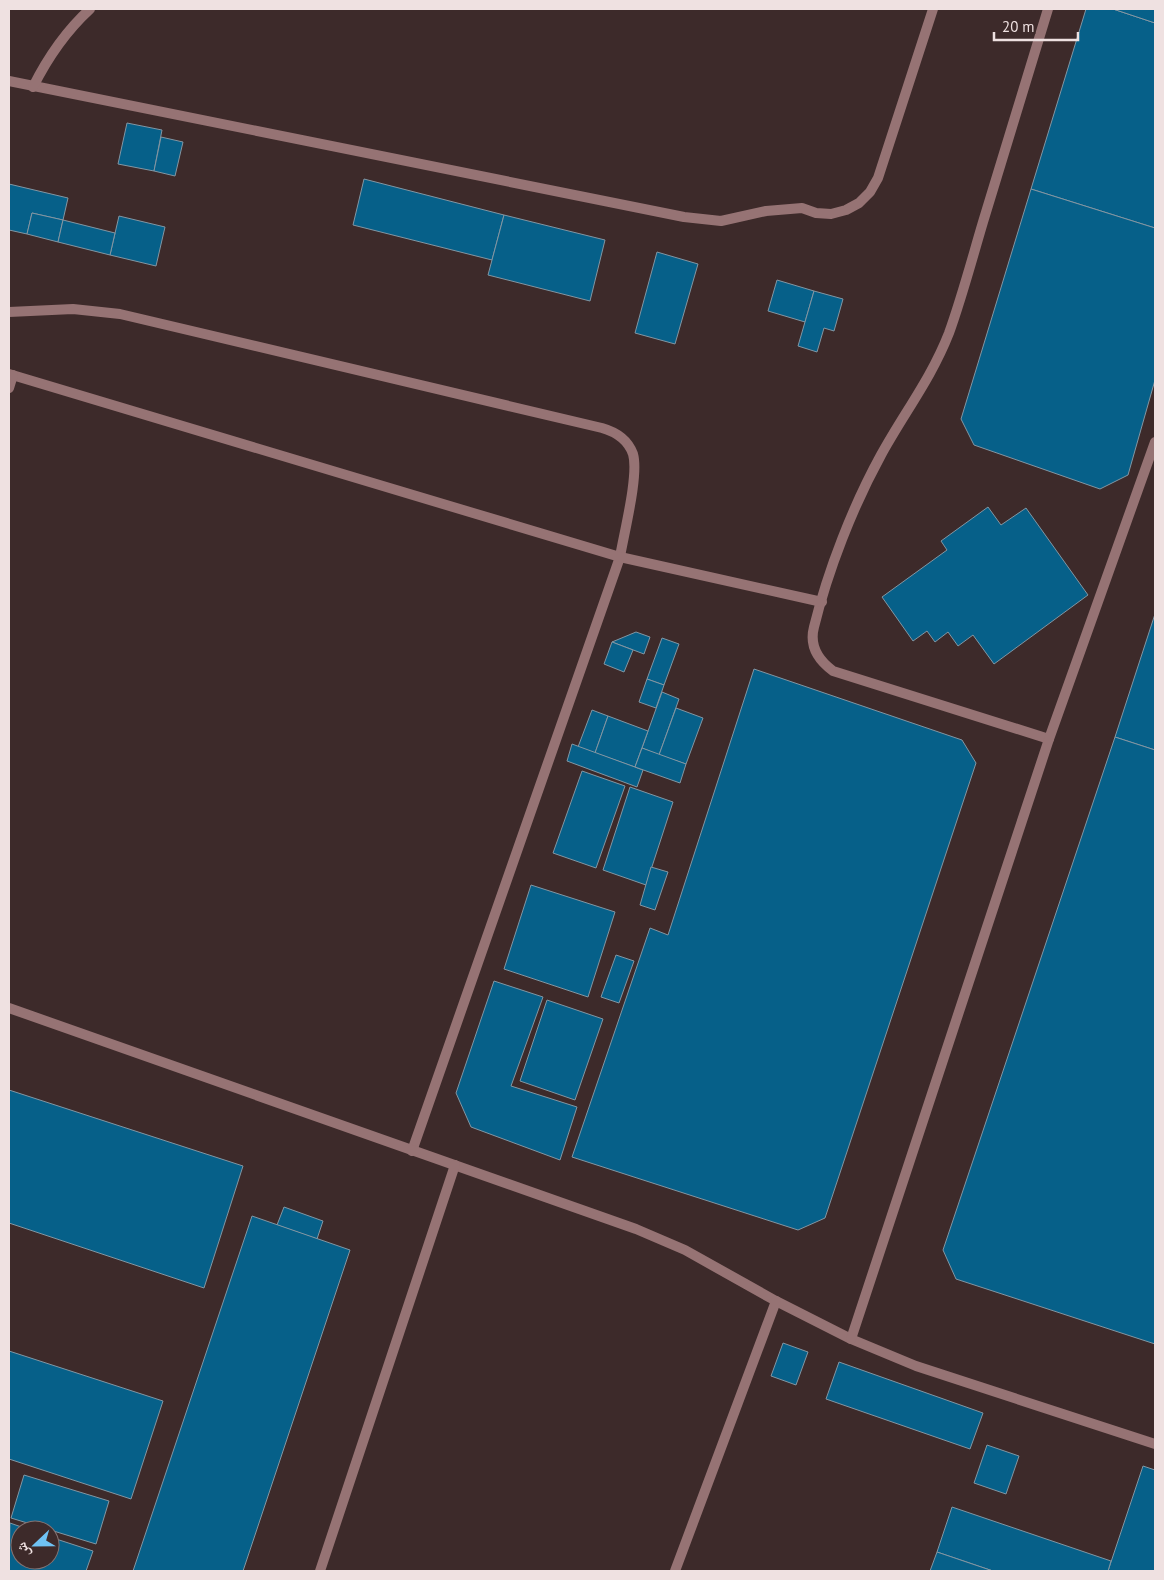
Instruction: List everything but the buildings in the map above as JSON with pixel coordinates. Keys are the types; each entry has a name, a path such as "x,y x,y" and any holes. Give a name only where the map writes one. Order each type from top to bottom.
{"lane":[{"path":"33,86 59,41 90,9"},
{"path":"9,82 684,217 721,222 766,211 802,208 816,213 831,214 846,210 860,203 870,192 878,178 933,9"},
{"path":"1048,9 949,333 918,397 882,453 861,492 822,602 812,641 816,653 823,664 833,672 1049,739"},
{"path":"9,312 73,309 120,314 612,431 628,444 634,464 620,557 412,1151"},
{"path":"9,388 11,375 620,557 822,602"},
{"path":"851,1339 1049,739 1155,442"},
{"path":"9,1008 636,1229 685,1250 776,1301 851,1339 916,1366 1155,1444"},
{"path":"320,1571 455,1166"},
{"path":"676,1571 776,1301"}]}
